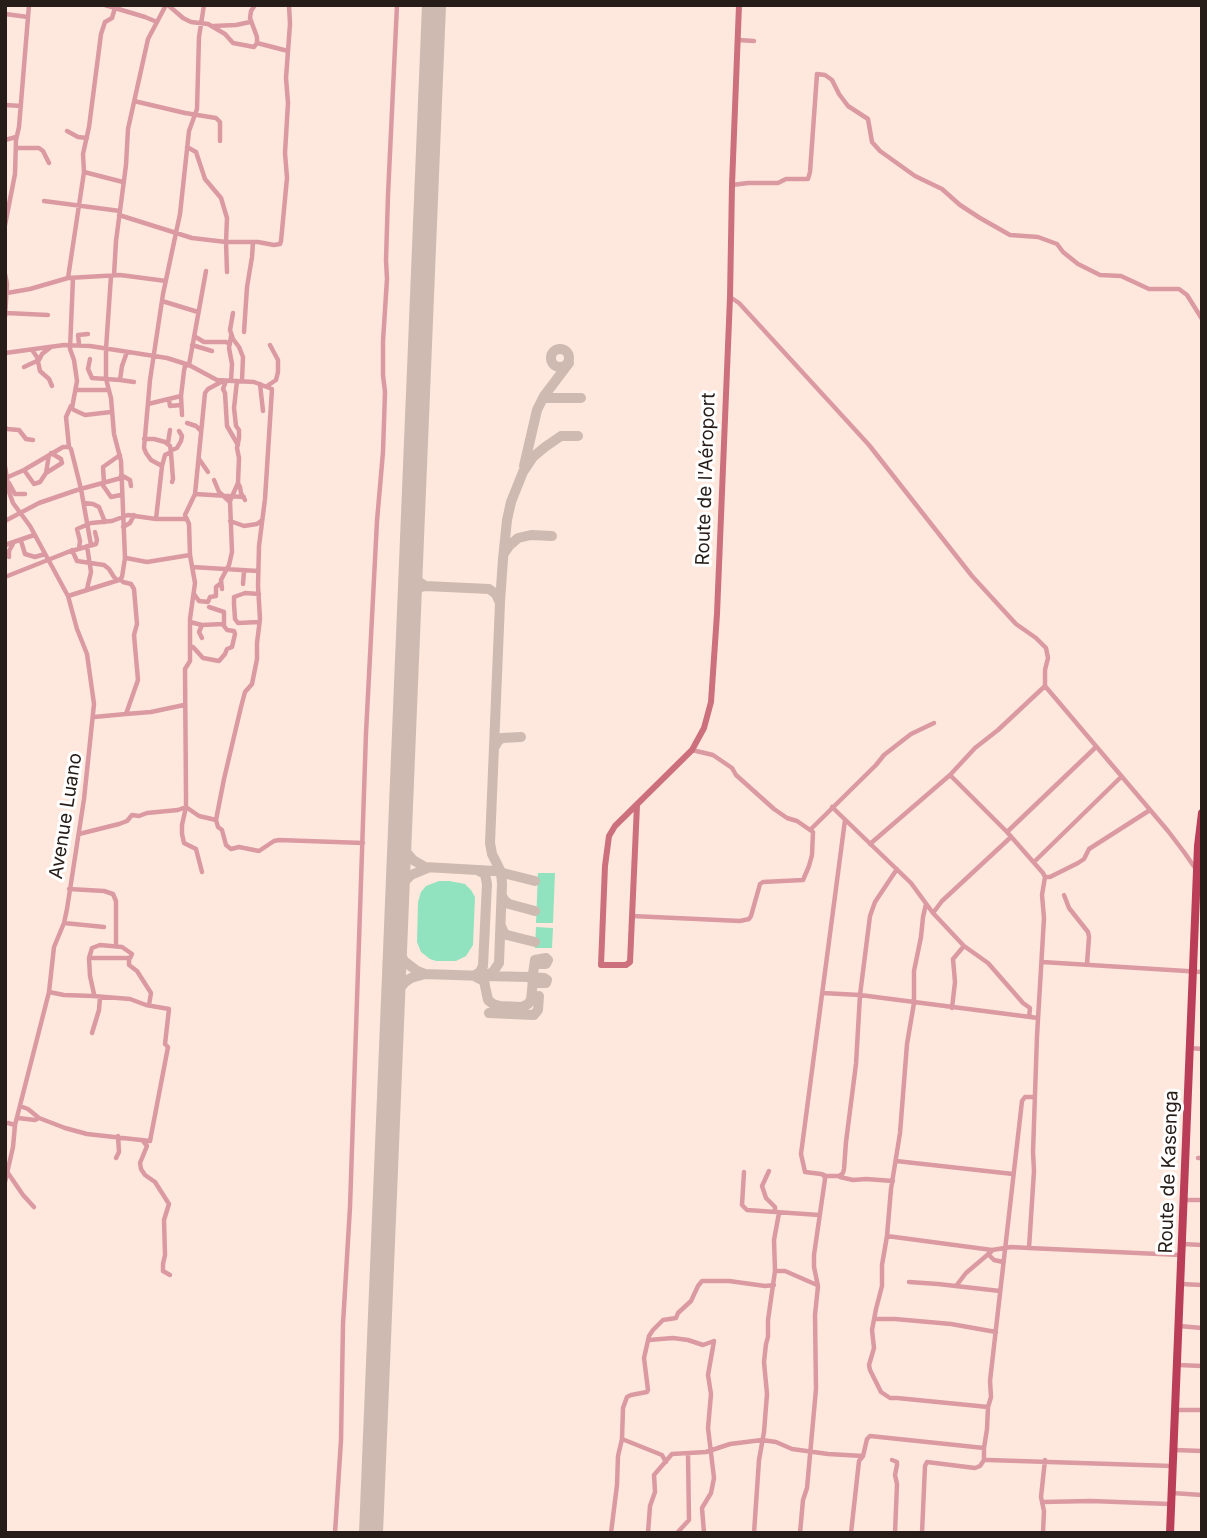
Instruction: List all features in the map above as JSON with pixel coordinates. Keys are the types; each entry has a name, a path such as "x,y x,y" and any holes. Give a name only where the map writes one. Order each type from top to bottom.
{"highway":[{"name":"Route de Kasenga","path":"1170,1533 1190,1048 1198,972 1198,846 1202,813"}],"main road":[{"name":"Route de l'Aéroport","path":"632,916 630,962 626,965 600,964 608,840 615,826 692,750 704,728 711,702 730,297 739,5"},
{"path":"632,916 638,805"}],"street":[{"path":"6,221 21,106 29,5"},
{"path":"105,5 157,22"},
{"path":"119,579 125,558 120,455 108,390 103,379 106,372 128,129 148,39 167,5 186,20 212,26 233,43 253,47 256,46 257,37 250,22 251,11 255,5"},
{"path":"161,465 151,460 146,453 144,439 153,356 180,214 189,131 198,104 199,43 204,5"},
{"path":"44,201 119,213 196,239 279,244 286,178 289,5"},
{"path":"335,1533 341,1440 343,1324 377,521 383,452 383,341 397,5"},
{"path":"85,545 87,525 84,503 69,447 66,417 76,390 70,345 71,278 83,154 101,34 105,22 112,18 115,8"},
{"path":"5,14 28,17"},
{"path":"212,26 250,22"},
{"path":"738,40 754,41"},
{"path":"257,43 288,51"},
{"path":"732,185 808,179 817,74 825,75 832,80 848,106 868,119 872,142 880,151 915,176 942,189 960,205 1010,235 1038,237 1057,244 1078,264 1100,275 1121,276 1149,289 1179,289 1187,295 1202,319"},
{"path":"135,101 219,120 220,141"},
{"path":"5,105 21,106"},
{"path":"67,131 87,138"},
{"path":"5,140 16,136"},
{"path":"187,147 196,152 205,180 221,198 227,218 227,272"},
{"path":"16,148 38,148 43,151 49,163"},
{"path":"83,172 123,182"},
{"path":"244,332 253,242"},
{"path":"182,415 184,371 188,365 206,271"},
{"path":"5,274 5,315 48,315"},
{"path":"7,293 71,278 128,275 166,281"},
{"path":"730,297 739,303 869,445 972,576 1016,624 1046,648 1048,659 1045,686 1150,810 1199,875"},
{"path":"162,301 198,312"},
{"path":"195,494 222,495 231,499 245,498 238,483 239,432 234,410 230,344 233,313"},
{"path":"79,345 78,335 88,334"},
{"path":"231,335 243,357 232,381 223,389 227,426 238,445"},
{"path":"193,336 204,342 230,344"},
{"path":"5,353 79,345 153,356 188,365 213,377 260,383 272,389 258,571 260,621 255,673 241,707 216,820 226,845 231,849 239,847 259,851 279,840 363,843"},
{"path":"192,345 212,351"},
{"path":"267,386 276,380 278,372 278,359 270,345"},
{"path":"24,367 40,359 51,346"},
{"path":"32,349 40,371 52,386"},
{"path":"120,380 127,352"},
{"path":"90,359 88,369 91,378 134,382"},
{"path":"212,386 213,377"},
{"path":"202,872 196,849 183,842 182,825 186,807 185,669 190,661 190,622 195,583 190,555 189,524 185,515 195,494 205,393 212,386 232,381"},
{"path":"260,383 263,411"},
{"path":"76,390 108,390"},
{"path":"148,404 181,396"},
{"path":"169,400 170,406 181,405"},
{"path":"72,405 74,411 85,415 111,412"},
{"path":"187,423 201,431"},
{"path":"5,427 19,430 26,439 33,440"},
{"path":"170,430 167,440 171,466 167,469 172,475 172,482"},
{"path":"144,439 154,439 170,449 177,448 182,437 179,431"},
{"path":"25,494 15,494 7,480 63,447 69,447"},
{"path":"156,519 161,465 170,449"},
{"path":"46,472 62,462 50,454"},
{"path":"24,470 35,484 41,481 50,454"},
{"path":"120,455 103,467 103,483 111,497 121,495"},
{"path":"199,459 208,472"},
{"name":"Avenue Luano","path":"5,466 11,498 68,596 87,654 94,692 94,717 79,834 64,923 54,947 49,992 15,1125 5,1182"},
{"path":"5,521 39,503 121,476 130,480 131,486"},
{"path":"214,480 222,495"},
{"path":"191,607 201,601 207,602 211,596 215,596 216,587 222,586 233,548 231,499 238,483"},
{"path":"84,503 91,503 99,508 105,522"},
{"path":"88,589 91,572 85,545 77,529 80,526 134,515 156,519 187,519"},
{"path":"123,527 129,524 134,515"},
{"path":"230,521 244,526 257,524 262,520"},
{"path":"21,541 25,554 35,558 72,551 85,545 95,532 97,522"},
{"path":"5,545 34,535"},
{"path":"9,557 13,543"},
{"path":"72,551 77,561 104,565 114,577 132,586 138,680 126,714"},
{"path":"125,558 147,562 190,555"},
{"path":"5,577 46,557"},
{"path":"192,567 258,571"},
{"path":"243,584 244,570"},
{"path":"91,572 103,584"},
{"path":"68,596 119,579"},
{"path":"194,593 201,601"},
{"path":"259,594 245,593 234,597 234,609 239,624 260,621"},
{"path":"190,647 203,658 220,661 227,649 232,647 235,636 234,632 225,629 224,612 209,607"},
{"path":"190,622 201,625 223,624"},
{"path":"201,625 199,632 202,638"},
{"path":"870,844 950,775 975,748 1045,686"},
{"path":"94,717 151,712 184,705"},
{"path":"810,830 884,755 911,734 934,723"},
{"path":"1007,832 1096,747"},
{"path":"632,916 740,921 751,916 762,883 803,880 812,855 813,832 774,809 736,775 732,768 713,755 692,750"},
{"path":"950,775 1007,832 1045,877 1042,895 1044,918 1029,1248"},
{"path":"1034,862 1121,777"},
{"path":"186,807 197,816 216,820"},
{"path":"79,834 119,824 132,815 186,807"},
{"path":"832,807 911,883 933,913 964,946 988,963 1030,1009 1030,1017"},
{"path":"1045,877 1082,861 1089,849 1150,810"},
{"path":"845,820 801,1154 806,1172 853,1180 893,1181"},
{"path":"933,913 942,901 1011,837"},
{"path":"1184,852 1198,846"},
{"path":"839,1177 845,1169 860,995 870,916 875,902 897,869"},
{"path":"69,889 113,894 116,901 116,946"},
{"path":"1064,895 1069,908 1088,932 1087,964"},
{"path":"926,904 914,971 914,1003 907,1044 903,1106 882,1265 882,1286 872,1330 874,1348 869,1365 878,1385 890,1398 988,1407"},
{"path":"64,923 104,927"},
{"path":"93,996 89,958 91,949 96,946 116,946 131,953 130,965 151,993 149,1005"},
{"path":"953,1008 953,959 964,946"},
{"path":"89,958 130,958"},
{"path":"1042,962 1198,972"},
{"path":"20,1106 39,1118 82,1133 143,1140 150,1140 152,1137 167,1047 165,1044 169,1010 130,999 49,992"},
{"path":"822,993 860,995 1038,1018"},
{"path":"92,1032 100,997"},
{"path":"1190,1048 1202,1049"},
{"path":"922,1533 927,1462 975,1468 984,1460 991,1397 990,1381 1023,1099 1035,1097"},
{"path":"18,1118 39,1118"},
{"path":"8,1122 15,1125"},
{"path":"117,1158 118,1136"},
{"path":"143,1140 147,1146 140,1163 141,1169 155,1182 169,1204 164,1220 163,1271 170,1275"},
{"path":"896,1161 1013,1174"},
{"path":"754,1533 767,1394 764,1362 775,1270 777,1212 762,1190 769,1171"},
{"path":"8,1172 26,1200 34,1207"},
{"path":"744,1172 742,1205 747,1210 819,1215"},
{"path":"800,1533 816,1390 815,1315 818,1286 814,1255 825,1176"},
{"path":"1183,1200 1202,1200"},
{"path":"887,1237 990,1252 1011,1247 1181,1255"},
{"path":"1182,1244 1202,1245"},
{"path":"990,1252 995,1260 1003,1262"},
{"path":"956,1286 966,1273 990,1252"},
{"path":"775,1270 785,1271 818,1286"},
{"path":"611,1533 623,1408 627,1397 649,1390 644,1358 653,1330 663,1320 676,1318 691,1301 702,1281 774,1285"},
{"path":"909,1282 1000,1291"},
{"path":"1180,1284 1202,1285"},
{"path":"874,1319 951,1324 996,1332"},
{"path":"1178,1326 1202,1328"},
{"path":"649,1340 673,1338 703,1345 713,1341 708,1375 712,1394 708,1428 713,1487 702,1508 704,1533"},
{"path":"1177,1365 1202,1366"},
{"path":"1174,1410 1202,1410"},
{"path":"851,1533 859,1461 867,1439 872,1435 984,1448"},
{"path":"622,1439 662,1455 666,1461"},
{"path":"648,1533 650,1506 656,1492 654,1475 672,1454 688,1454 762,1440 776,1441 792,1449 863,1455"},
{"path":"1173,1450 1202,1451"},
{"path":"677,1533 689,1520 688,1454"},
{"path":"892,1460 897,1462 895,1533"},
{"path":"984,1460 1172,1466"},
{"path":"1044,1533 1042,1502 1045,1460"},
{"path":"1171,1493 1202,1495"},
{"path":"1042,1502 1171,1504"}],"green space":[{"path":"538,873 555,873 553,923 536,923"},
{"path":"439,881 465,884 475,897 473,945 466,956 456,961 430,959 421,952 417,942 418,902 421,892 426,886"},
{"path":"536,927 553,928 552,948 535,948"}],"taxiway":[{"path":"560,349 566,352 569,358 566,364 560,367 554,364 551,358 554,352 560,349"},
{"path":"524,466 537,410 569,363"},
{"path":"544,398 581,398"},
{"path":"500,602 507,520 523,472 533,457 561,436 578,436"},
{"path":"505,552 518,538 531,535 552,536"},
{"path":"396,937 397,947 404,961 425,974 484,976 493,972 499,963 502,884 501,872 490,843 500,603 496,594 489,589 425,586 416,580 411,571"},
{"path":"410,599 418,588 425,586"},
{"path":"494,748 502,738 521,737"},
{"path":"400,833 407,853 425,867 495,871 535,881"},
{"path":"398,894 411,875 428,868"},
{"path":"474,976 483,966 487,884 485,874 477,870"},
{"path":"502,896 509,904 535,911"},
{"path":"501,926 507,935 535,942"},
{"path":"484,976 529,977 533,974 535,960 548,960 546,964 538,964"},
{"path":"393,1002 405,982 425,974"},
{"path":"474,976 484,981 488,1000 493,1004 522,1007 531,1000 533,980 528,977"},
{"path":"529,977 547,980 546,983 536,983"},
{"path":"489,1013 534,1015 538,1010 539,996"}],"runway":[{"path":"371,1533 434,5"}]}
